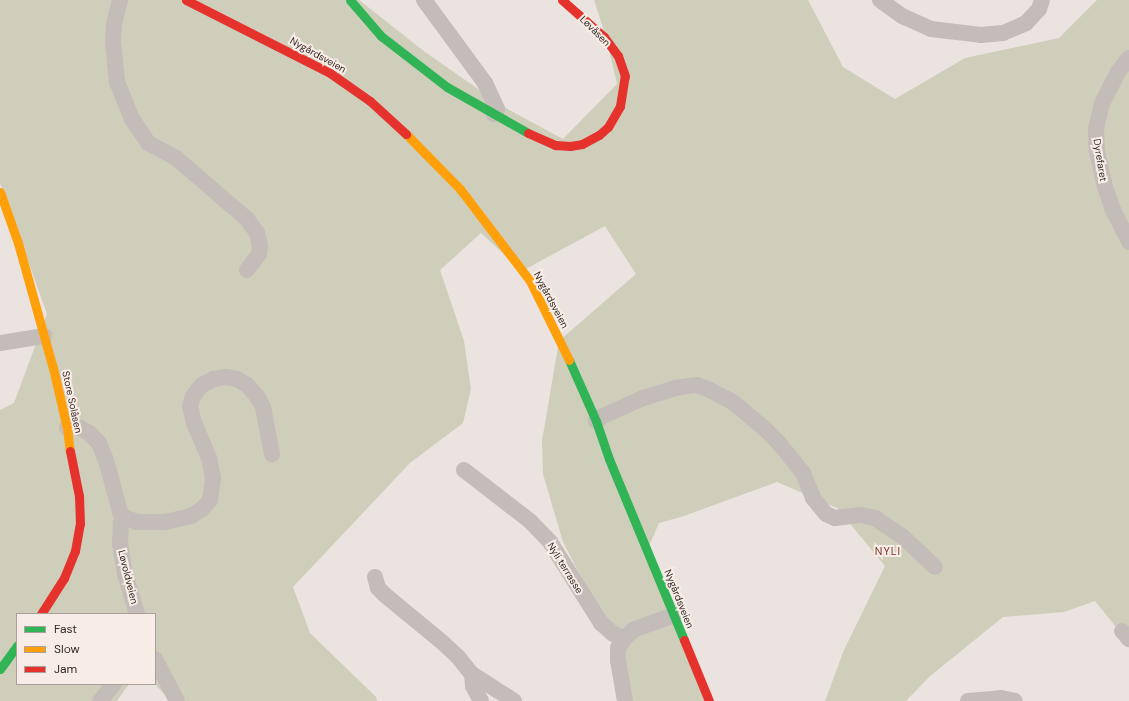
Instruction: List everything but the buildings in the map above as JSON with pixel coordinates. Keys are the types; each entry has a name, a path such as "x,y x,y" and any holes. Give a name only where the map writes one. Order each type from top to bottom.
{"street":[{"path":"120,0 114,24 113,42 116,75 117,82 132,119 148,143 176,158 247,220 256,233 260,246 258,254 247,270"},
{"name":"Nygårdsveien","path":"186,0 330,73 370,101 402,130 460,189 530,281 561,343 596,421 609,458 709,701"},
{"name":"Løvåsen","path":"350,0 381,36 447,87 541,140 554,145 570,146 582,144 599,135 608,127 620,106 625,76 618,56 604,37 562,0"},
{"path":"424,0 485,83 497,110 494,114"},
{"path":"880,0 902,16 931,29 981,35 1003,33 1026,23 1039,9 1042,0"},
{"name":"Dyrefaret","path":"1129,58 1118,72 1102,103 1096,128 1097,152 1105,187 1113,210 1129,242"},
{"name":"Store Solåsen","path":"0,192 18,243 44,336 67,428 70,456 79,496 80,524 75,551 64,578 42,613"},
{"path":"0,343 44,336"},
{"path":"67,428 80,428 89,433 99,443 106,460 120,512 124,516 137,522 165,522 191,516 202,509 210,500 213,478 209,458 194,423 190,406 193,396 202,385 214,379 226,376 237,378 247,385 257,396 263,407 272,454"},
{"path":"596,421 603,416 642,398 675,388 697,385 710,390 734,403 778,442 803,473 813,498 826,514 835,518 861,515 875,518 902,536 935,568"},
{"name":"Nyli terrasse","path":"464,470 530,521 550,542 601,623 612,633 624,639"},
{"name":"Løvoldveien","path":"124,516 121,523 120,543 125,574 137,613"},
{"path":"375,577 378,588 447,647 472,674 514,701"},
{"path":"625,701 618,660 618,648 633,630 674,615"},
{"path":"0,669 16,647"},
{"path":"156,661 177,701"},
{"path":"472,674 473,686 482,701"},
{"path":"100,701 113,685"},
{"path":"968,701 1001,698 1015,701"}],"green space":[{"path":"0,0 359,0 425,52 504,107 563,139 617,84 606,37 594,0 808,0 843,67 895,99 965,58 1059,38 1097,0 1129,0 1129,643 1095,601 1064,612 1003,617 929,677 906,701 825,701 844,650 885,566 837,508 777,482 684,516 659,523 649,546 708,701 629,701 607,627 563,542 543,474 542,441 559,341 636,274 605,226 522,271 481,233 440,270 464,341 471,389 463,423 410,463 293,587 310,633 376,697 377,701 170,701 156,685 156,613 16,613 16,685 128,685 117,701 0,701 0,410 14,403 47,314 0,183"}],"traffic: fast":[{"path":"350,0 381,36 447,87 528,133"},
{"path":"569,360 596,421 609,459 684,640"},
{"path":"0,669 16,647"}],"traffic: slow":[{"path":"406,134 460,189 530,281 569,360"},
{"path":"0,192 18,243 53,368 67,428 70,451"}],"traffic: jam":[{"path":"186,0 330,73 370,101 406,134"},
{"path":"528,133 555,145 570,146 582,144 599,135 608,127 620,106 625,76 618,56 604,37 562,0"},
{"path":"42,613 64,578 75,551 80,524 79,496 70,451"},
{"path":"684,640 709,701"}],"district":[{"name":"NYLI","path":"888,551"}]}
